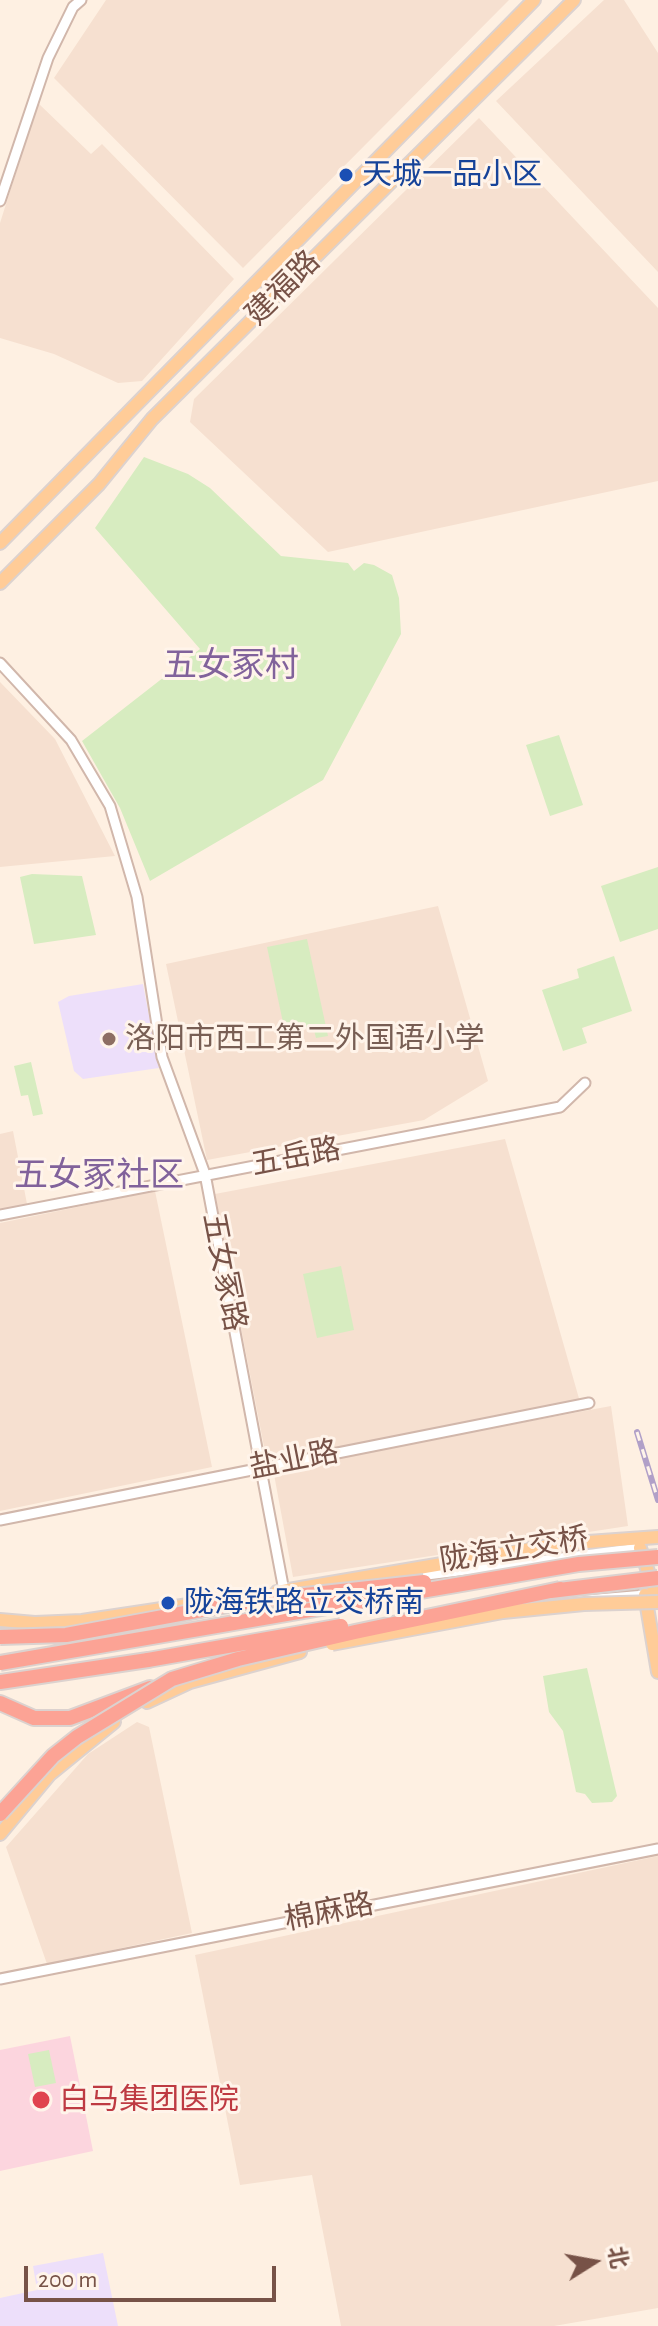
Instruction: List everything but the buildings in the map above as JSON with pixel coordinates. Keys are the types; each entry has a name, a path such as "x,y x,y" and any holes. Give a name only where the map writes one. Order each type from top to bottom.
{"highway":[{"name":"陇海立交桥","path":"0,1663 579,1564 658,1557"},
{"path":"0,1637 53,1636 250,1601 579,1564"},
{"name":"陇海立交桥","path":"0,1682 560,1589 658,1578"},
{"path":"0,1703 34,1718 70,1718 172,1679 267,1652 560,1589"},
{"path":"1,1826 44,1766 77,1737 172,1679"}],"main road":[{"name":"建福路","path":"0,543 134,403 377,162 534,0"},
{"name":"建福路","path":"0,583 99,484 152,419 574,0"},
{"path":"377,162 394,179"},
{"path":"0,1620 35,1623 82,1621 284,1591 560,1544 658,1537"},
{"path":"1,1826 70,1755 113,1723 163,1693 190,1682 332,1644 503,1612 658,1601 640,1548"},
{"path":"645,1595 658,1672"}],"street":[{"path":"0,201 48,58 73,7 81,0"},
{"name":"五女冢路","path":"0,663 71,740 110,806 137,897 162,1057 205,1174 296,1653"},
{"name":"五岳路","path":"0,1215 560,1107 585,1083"},
{"name":"盐业路","path":"0,1520 262,1465 589,1403"},
{"path":"284,1591 640,1548"},
{"path":"296,1653 331,1638 534,1602 645,1595"},
{"name":"棉麻路","path":"0,1979 658,1849"}],"shaded area":[{"path":"106,0 509,0 243,268 54,78"},
{"path":"604,0 624,0 658,53 658,272 496,101"},
{"path":"38,103 91,154 102,144 234,279 142,381 118,383 54,354 0,338 0,223"},
{"path":"479,118 658,308 658,481 328,552 190,422 194,399"},
{"path":"0,682 55,739 115,856 0,867"},
{"path":"438,906 488,1081 424,1120 207,1160 166,964"},
{"name":"洛阳市西工第二外国语小学","path":"143,984 159,1068 83,1079 74,1071 58,1002 69,996"},
{"path":"13,1131 27,1204 0,1210 0,1134"},
{"path":"505,1139 580,1402 267,1462 215,1194"},
{"path":"155,1191 212,1467 0,1511 0,1223"},
{"path":"611,1406 628,1526 293,1577 273,1469"},
{"path":"137,1722 149,1727 192,1933 47,1964 6,1847 88,1754"},
{"path":"658,1856 658,2308 554,2326 341,2326 312,2175 240,2185 195,1955"},
{"name":"白马集团医院","path":"70,2036 93,2151 0,2171 0,2050"},
{"path":"103,2253 118,2326 0,2326 0,2298 37,2290 33,2266"}],"green space":[{"path":"144,457 188,474 210,488 281,556 348,563 354,571 364,563 392,575 399,598 401,634 323,780 150,881 120,808 82,741 200,649 95,528"},
{"path":"559,735 583,805 550,816 526,745"},
{"path":"658,867 658,929 620,942 601,886"},
{"path":"32,874 82,876 96,935 34,944 20,877"},
{"path":"307,939 328,1036 316,1038 313,1026 285,1032 267,947"},
{"path":"614,956 632,1011 582,1028 587,1043 563,1051 542,990 579,978 577,969"},
{"path":"31,1062 43,1114 33,1116 28,1095 21,1096 14,1066"},
{"path":"341,1266 354,1330 317,1338 303,1274"},
{"path":"587,1668 617,1796 612,1802 592,1803 585,1794 576,1792 563,1731 549,1712 543,1676"},
{"path":"49,2050 56,2083 35,2087 28,2054"}],"railway":[{"path":"637,1432 658,1500"}],"place":[{"name":"天城一品小区","path":"346,175"},
{"name":"洛阳市西工第二外国语小学","path":"109,1039"},
{"name":"陇海铁路立交桥南","path":"168,1603"},
{"name":"白马集团医院","path":"41,2100"}],"district":[{"name":"五女冢村","path":"231,666"},
{"name":"五女冢社区","path":"99,1176"}]}
